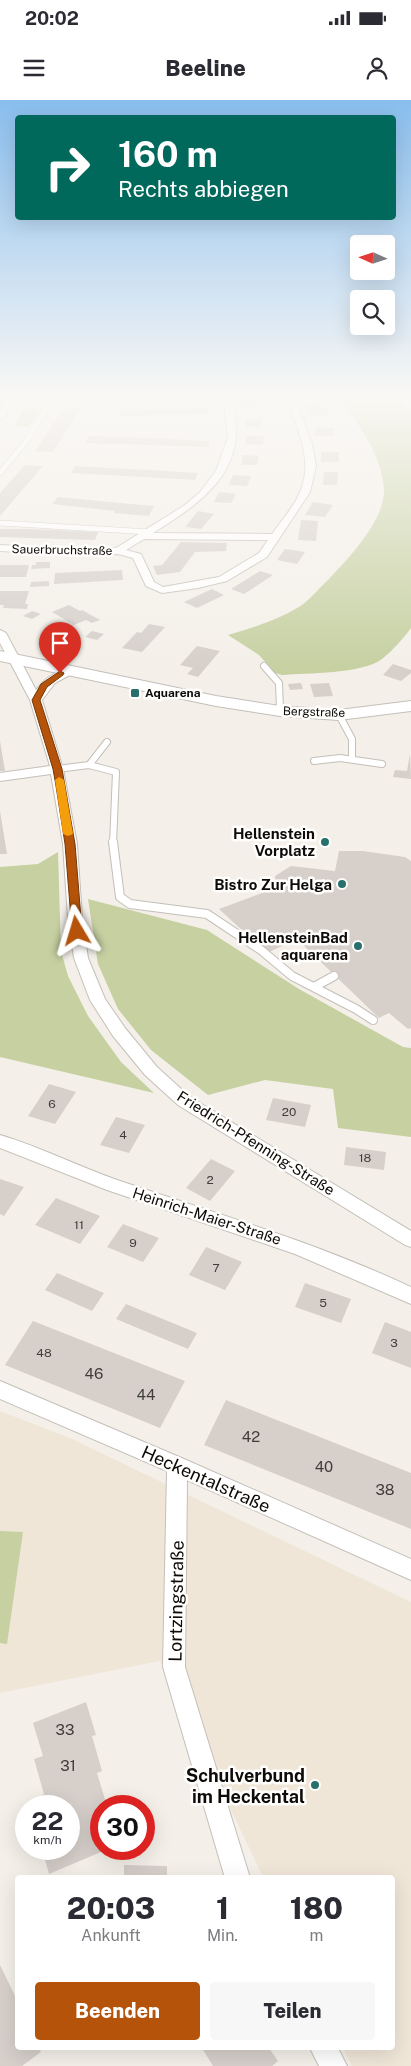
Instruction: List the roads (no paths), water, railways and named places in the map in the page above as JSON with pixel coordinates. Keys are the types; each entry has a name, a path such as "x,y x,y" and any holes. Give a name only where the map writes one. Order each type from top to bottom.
{"street":[{"name":"Sauerbruchstraße","path":"0,548 78,552 118,551 188,507 208,487"},
{"path":"118,551 137,556 150,584 162,590 223,579 263,555 305,492 306,487"},
{"path":"147,534 275,537"},
{"path":"4,646 38,647"},
{"path":"4,646 73,670 216,701"},
{"name":"Friedrich-Pfenning-Straße","path":"4,646 36,700 57,769 70,844 75,918 81,958 98,1000 119,1032 151,1071 184,1101 411,1240"},
{"path":"62,652 124,669 216,701"},
{"path":"36,700 44,686 54,677 73,670"},
{"name":"Bergstraße","path":"216,701 280,711 339,714 379,712 411,706"},
{"path":"0,778 57,769"},
{"name":"Heinrich-Maier-Straße","path":"0,1141 94,1178 281,1240 338,1262 411,1296"},
{"name":"Heckentalstraße","path":"0,1390 178,1466 411,1570"},
{"name":"Lortzingstraße","path":"178,1466 174,1667 237,1875"},
{"path":"325,2050 333,2066"}],"lane":[{"name":"Sauerbruchstraße","path":"0,523 147,534"},
{"path":"264,666 279,683 280,711"},
{"path":"339,714 350,730 354,742 352,758"},
{"path":"90,765 107,742"},
{"path":"314,761 324,758 352,758 382,764"},
{"path":"57,769 90,765 116,772 113,843 120,897 130,904 207,914 260,950 292,976 373,1020"},
{"path":"314,987 334,976"}],"place":[{"name":"Aquarena","path":"135,693"},
{"name":"Hellenstein Vorplatz","path":"325,842"},
{"name":"Bistro Zur Helga","path":"342,884"},
{"name":"HellensteinBad aquarena","path":"358,946"},
{"name":"Schulverbund im Heckental","path":"315,1785"}]}
